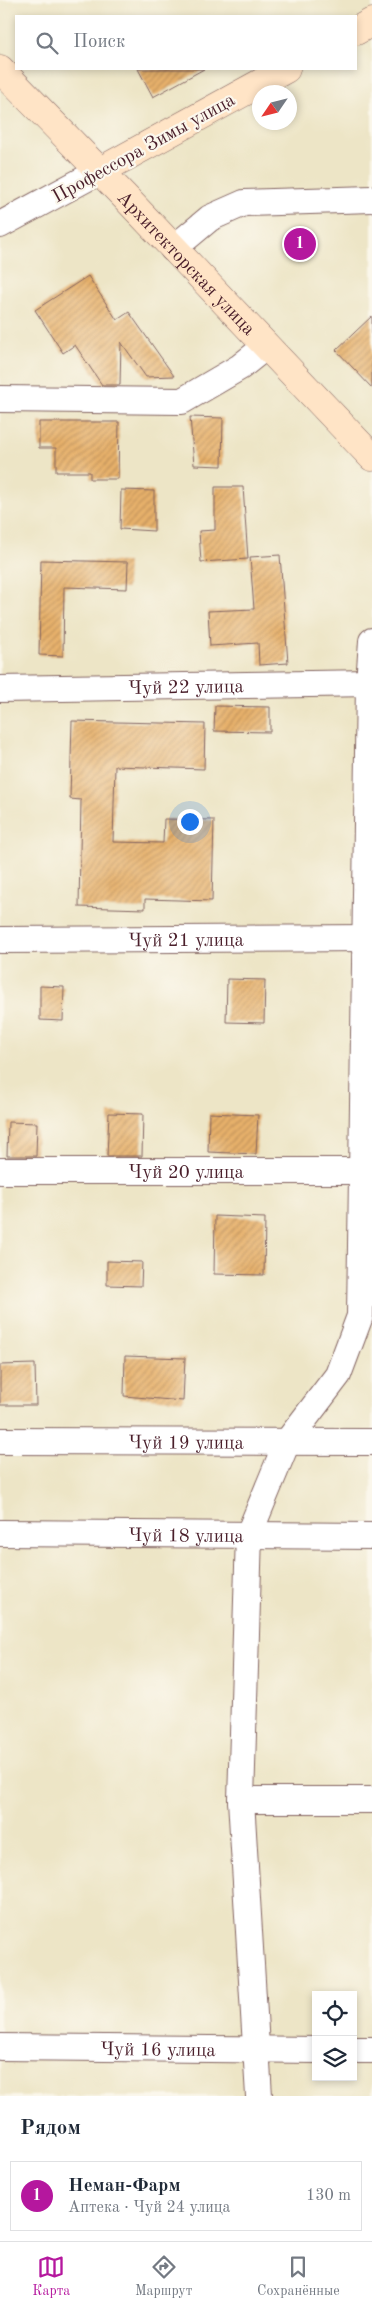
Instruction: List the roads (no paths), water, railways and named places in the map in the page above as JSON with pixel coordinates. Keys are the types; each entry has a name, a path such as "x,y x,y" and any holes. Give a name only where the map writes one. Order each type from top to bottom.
{"street":[{"path":"357,30 372,22"},
{"name":"Архитекторская улица","path":"0,69 100,171 265,347 368,447"},
{"name":"Профессора Зимы улица","path":"0,224 284,70"},
{"path":"173,249 210,218 244,203 372,199"},
{"path":"0,400 182,401 240,367 265,347"},
{"path":"258,2096 257,2051 241,1800 249,1534 287,1442 338,1376 360,1316 367,1171 372,641"},
{"name":"Чуй 22 улица","path":"0,689 371,683"},
{"name":"Чуй 21 улица","path":"0,940 369,938"},
{"name":"Чуй 20 улица","path":"0,1171 367,1171"},
{"name":"Чуй 19 улица","path":"0,1441 372,1442"},
{"name":"Чуй 18 улица","path":"0,1533 372,1536"},
{"path":"241,1800 372,1800"},
{"name":"Чуй 16 улица","path":"0,2047 312,2050"},
{"path":"357,2050 372,2050"}],"place":[{"name":"Неман-Фарм","path":"300,244"}]}
